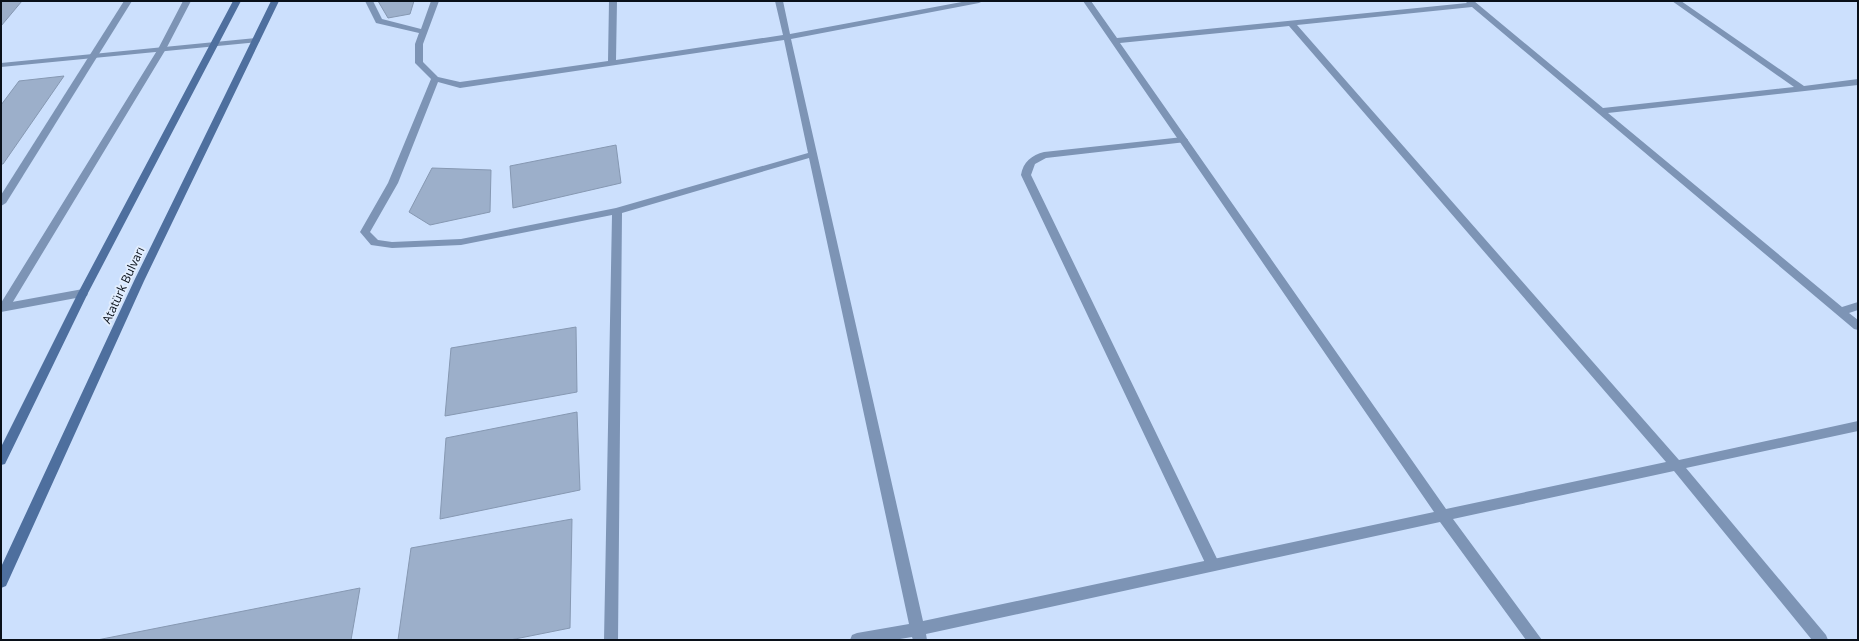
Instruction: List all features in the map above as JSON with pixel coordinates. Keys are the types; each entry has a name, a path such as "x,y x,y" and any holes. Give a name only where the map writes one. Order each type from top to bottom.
{"main road":[{"path":"1,460 83,293 237,1"},
{"name":"Atatürk Bulvarı","path":"1,582 139,281 275,1"}],"street":[{"path":"1,203 128,1"},
{"path":"3,307 162,49 187,1"},
{"path":"369,1 379,20 424,32"},
{"path":"435,1 419,44 419,63 435,78 460,85 787,38 936,5 980,1"},
{"path":"612,62 613,1"},
{"path":"779,1 919,634"},
{"path":"1087,1 1443,515 1535,640"},
{"path":"1676,1 1803,89"},
{"path":"1114,41 1292,24 1472,3 1858,326"},
{"path":"1292,24 1676,465 1821,640"},
{"path":"1,65 95,54 256,40"},
{"path":"435,78 393,183 365,232 375,243 392,246 461,242 617,211 813,154"},
{"path":"1601,111 1858,82"},
{"path":"1183,140 1044,155 1028,164 1026,175 1213,565"},
{"path":"611,640 617,211"},
{"path":"3,307 83,293"},
{"path":"1841,311 1858,306"},
{"path":"857,640 919,634 1213,565 1858,426"}],"building":[{"path":"1,1 22,1 1,26"},
{"path":"378,1 414,1 410,14 388,18"},
{"path":"64,76 3,164 1,164 1,105 19,81"},
{"path":"616,145 621,183 513,208 510,166"},
{"path":"432,168 491,170 490,212 430,225 409,212"},
{"path":"576,327 577,392 445,416 451,348"},
{"path":"577,412 580,490 440,519 446,438"},
{"path":"572,519 570,628 510,640 398,640 411,548"},
{"path":"360,588 351,640 97,640"}]}
